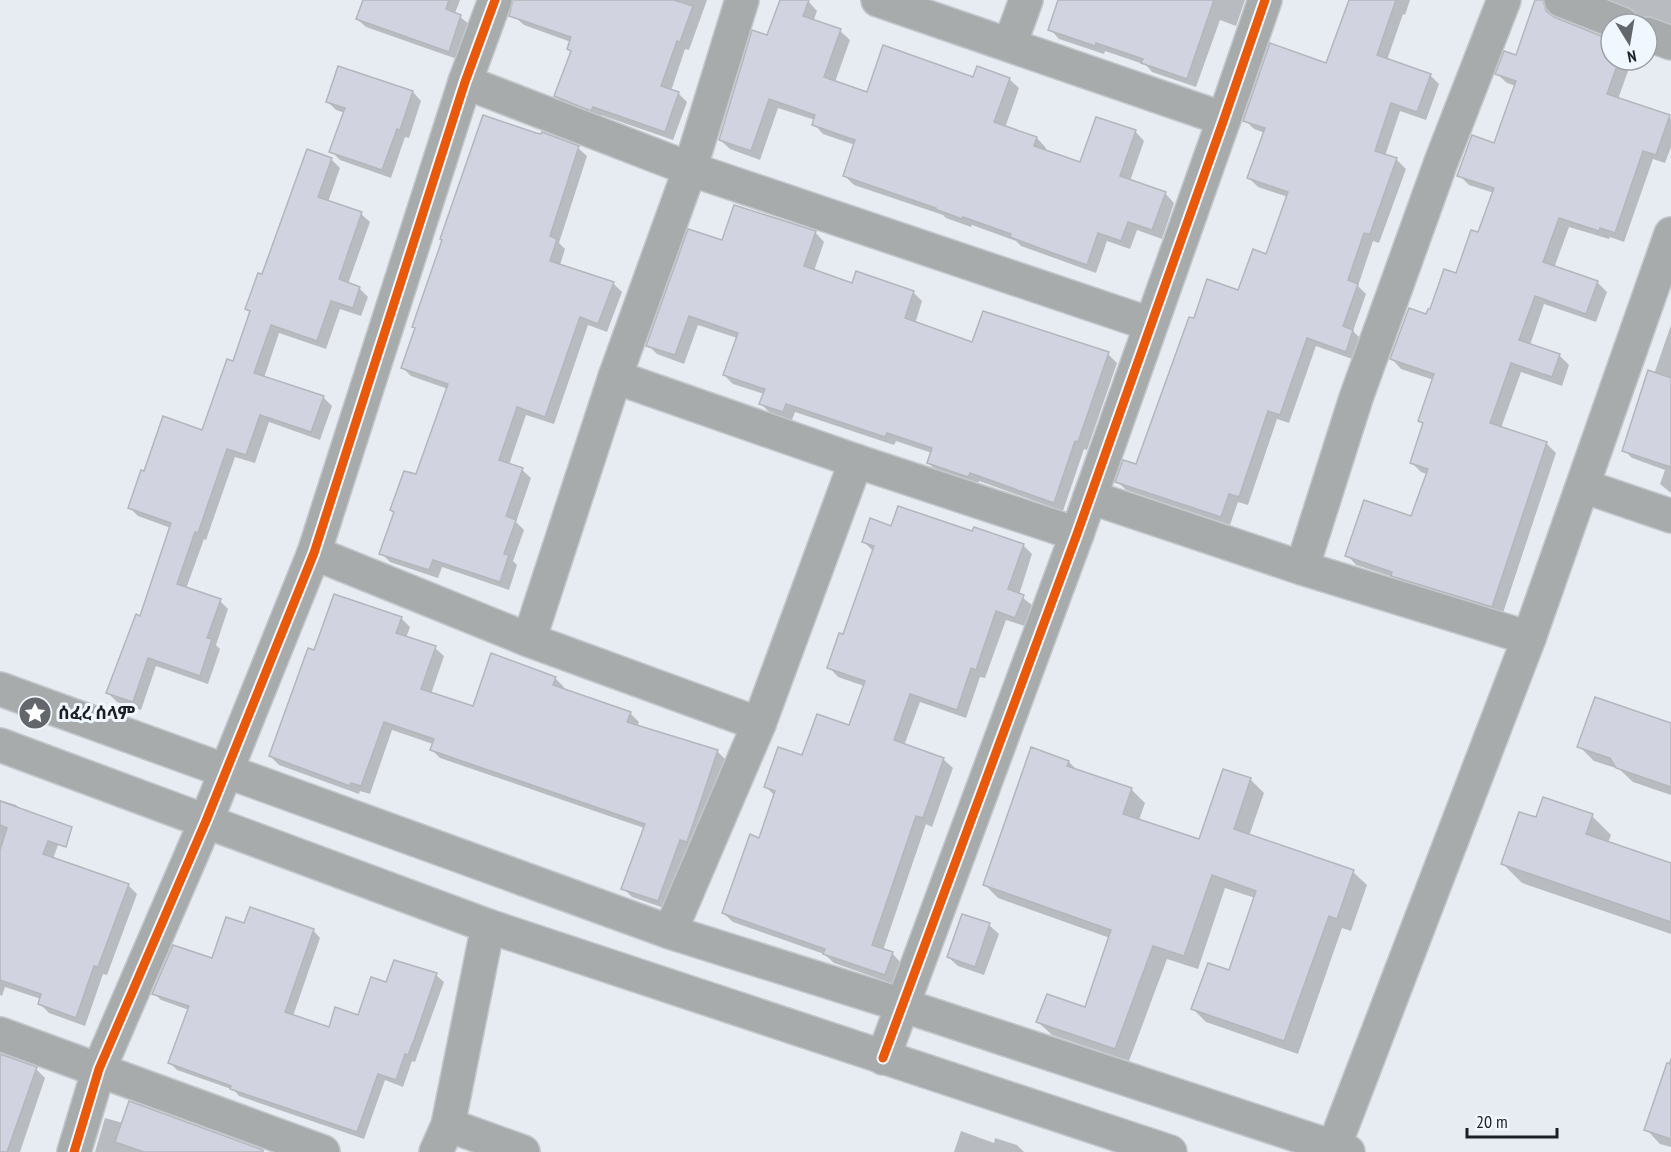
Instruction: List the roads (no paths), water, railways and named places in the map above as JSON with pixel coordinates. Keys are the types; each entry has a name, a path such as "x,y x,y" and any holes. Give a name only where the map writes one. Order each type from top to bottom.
{"main road":[{"path":"0,689 670,932 902,1005 1338,1150"},
{"path":"0,745 489,926 1170,1152"}],"street":[{"path":"74,1152 99,1069 206,821 314,553 465,82 495,0"},
{"path":"529,640 615,377 690,169 742,0"},
{"path":"878,0 1224,119"},
{"path":"1010,44 1026,0"},
{"path":"883,1058 1077,534 1264,0"},
{"path":"1302,568 1356,398 1504,0"},
{"path":"1561,0 1599,15"},
{"path":"465,82 690,169 1150,324"},
{"path":"1338,1150 1529,638 1583,486 1664,277 1671,234"},
{"path":"615,377 856,461 1077,534"},
{"path":"670,932 759,724 856,461"},
{"path":"1583,486 1671,516"},
{"path":"1090,496 1302,568 1529,638"},
{"path":"314,553 529,640 759,724"},
{"path":"489,926 442,1138 523,1152"},
{"path":"0,1034 322,1152"}],"place":[{"name":"ሰፈረ ሰላም","path":"35,713"}]}
